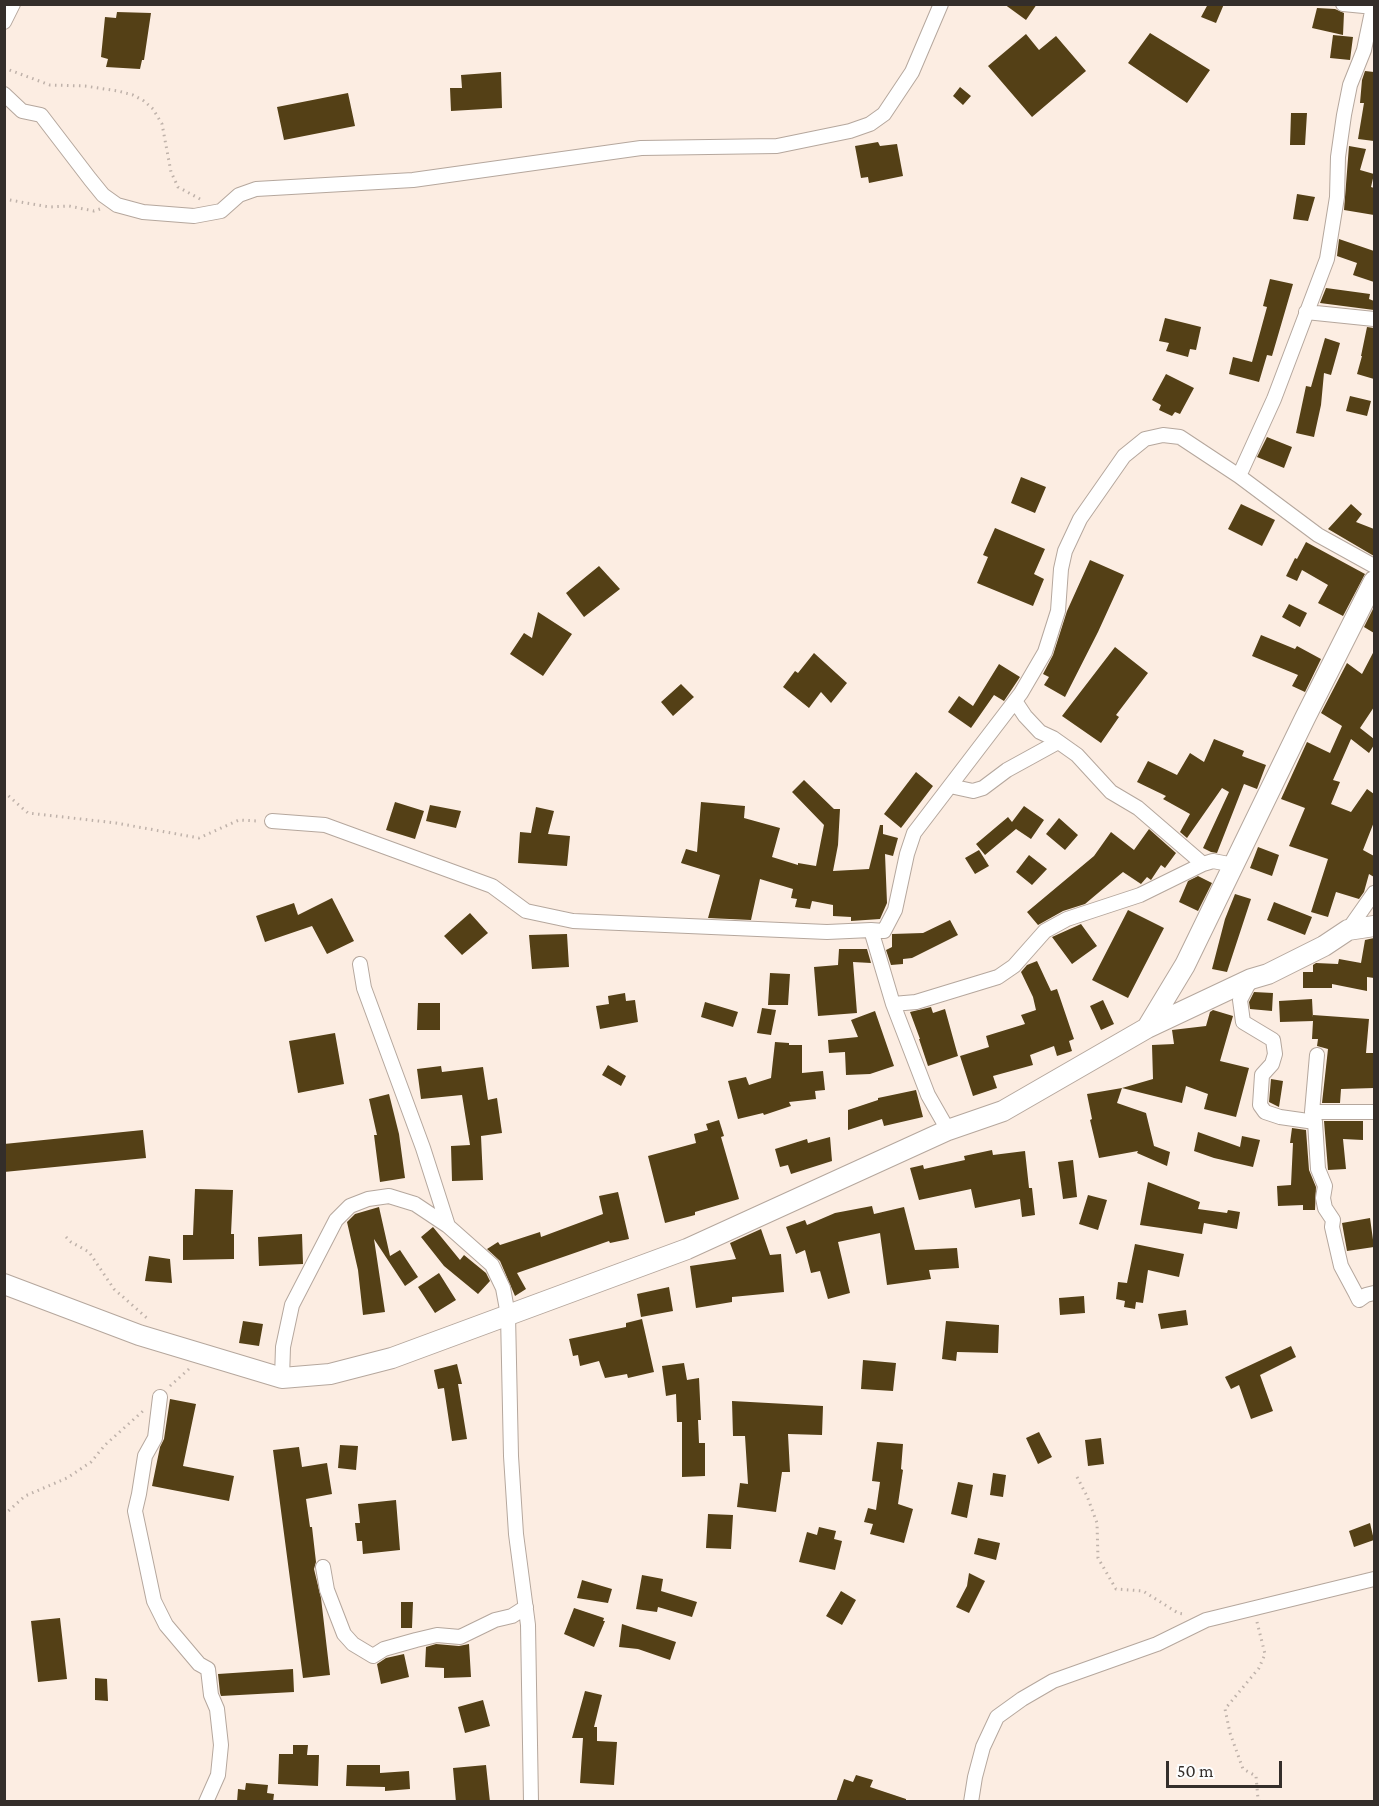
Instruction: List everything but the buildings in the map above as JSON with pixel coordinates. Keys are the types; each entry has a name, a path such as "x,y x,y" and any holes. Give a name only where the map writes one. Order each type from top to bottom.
{"street":[{"path":"4,22 13,4"},
{"path":"4,94 22,111 41,115 103,195 117,205 151,213 194,216 221,211 239,195 256,189 413,180 641,148 777,146 850,131 870,124 884,114 912,72 941,4"},
{"path":"1239,476 1274,399 1327,259 1337,198 1338,157 1344,115 1350,85 1364,50 1374,7 1343,4"},
{"path":"1306,312 1374,319"},
{"path":"272,821 325,825 492,886 526,911 573,921 827,932 884,931 895,910 914,833 1015,701 1045,652 1058,611 1061,569 1065,551 1080,519 1124,456 1145,439 1163,435 1180,438 1239,476 1318,535 1374,566"},
{"path":"1147,1028 1185,965 1374,581"},
{"path":"1015,701 1024,716 1040,732 1077,755 1111,792 1138,808 1203,864"},
{"path":"950,786 973,791 983,788 1006,770 1058,742"},
{"path":"893,1004 916,1002 998,977 1014,966 1045,931 1067,919 1140,895 1203,864 1213,861 1234,865"},
{"path":"4,1284 139,1335 282,1378 330,1374 392,1358 687,1249 948,1130 1003,1111 1147,1028 1251,979 1268,974 1324,946 1348,930 1374,893"},
{"path":"1348,930 1374,926"},
{"path":"871,930 893,1004 928,1095 948,1130"},
{"path":"360,964 364,988 423,1148 448,1226"},
{"path":"1251,979 1240,1000 1243,1022 1273,1040 1275,1054 1272,1064 1262,1075 1260,1105 1265,1112 1280,1117 1374,1112"},
{"path":"1317,1055 1313,1117 1318,1169 1324,1186 1325,1208 1334,1220 1332,1227 1341,1266 1359,1300 1374,1293"},
{"path":"282,1378 283,1347 291,1305 336,1220 350,1206 368,1199 389,1196 414,1204 448,1226 492,1265 503,1288 508,1315 511,1456 516,1534 526,1607 531,1802"},
{"path":"160,1397 154,1438 145,1456 140,1494 135,1511 154,1601 166,1625 199,1664 208,1669 211,1695 217,1709 221,1745 218,1775 206,1802"},
{"path":"323,1567 330,1598 344,1634 353,1644 373,1656 384,1649 437,1635 460,1637 495,1620 512,1616 526,1607"},
{"path":"971,1802 983,1747 997,1717 1022,1699 1053,1682 1157,1644 1206,1620 1374,1579"}],"path":[{"path":"4,68 51,85 85,86 118,91 144,100 162,124 171,172 178,187 189,195 224,208"},
{"path":"4,199 40,206 69,206 94,211 117,205"},
{"path":"4,792 28,813 116,822 199,838 239,820 272,821"},
{"path":"66,1237 89,1252 114,1289 149,1320"},
{"path":"4,1515 25,1496 67,1478 91,1462 105,1445 160,1397 185,1370 205,1362 210,1355"},
{"path":"1077,1477 1097,1523 1098,1558 1116,1589 1143,1591 1178,1613 1206,1620"},
{"path":"1253,1608 1265,1654 1259,1668 1225,1709 1230,1733 1243,1769 1256,1776 1260,1802"}]}
